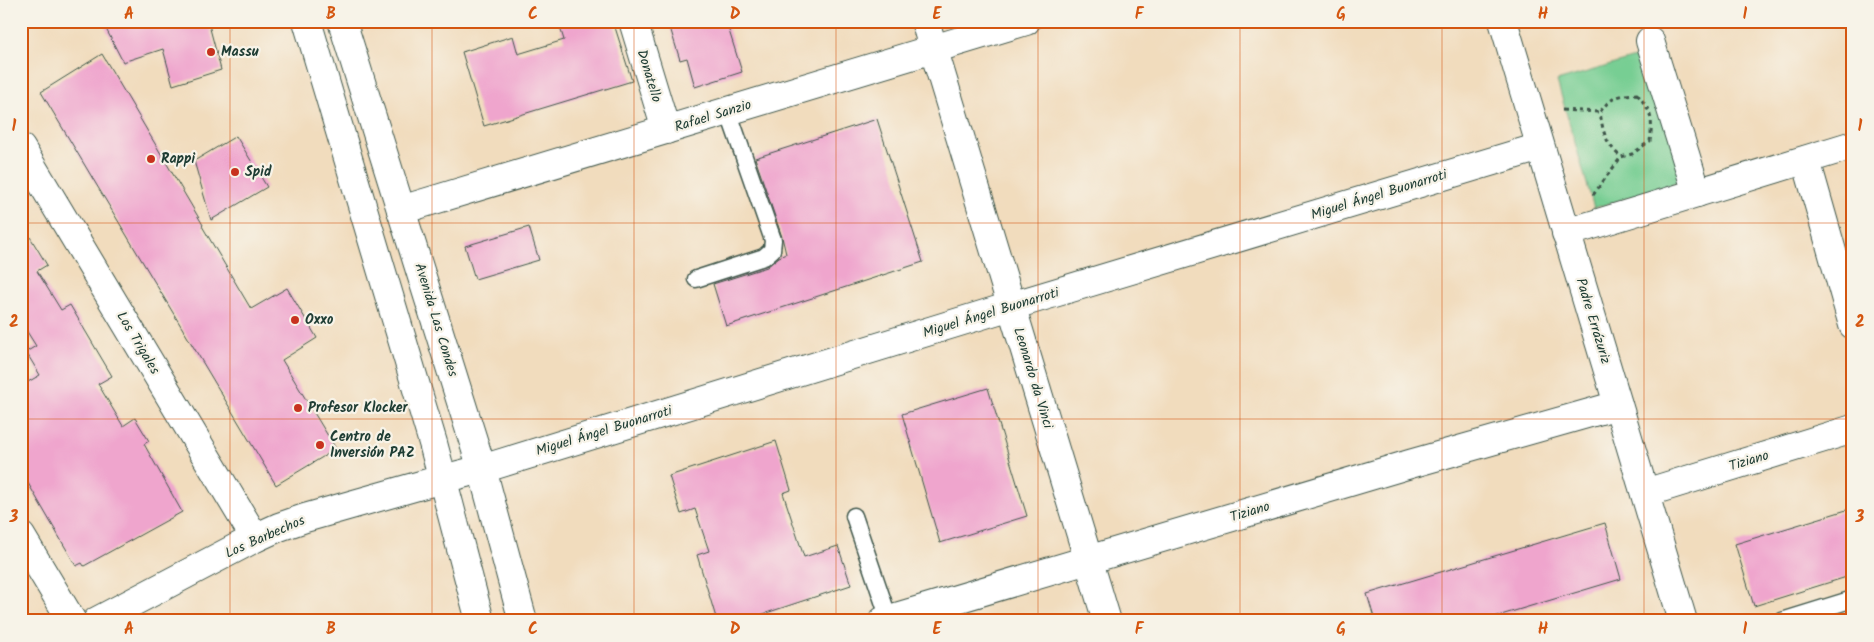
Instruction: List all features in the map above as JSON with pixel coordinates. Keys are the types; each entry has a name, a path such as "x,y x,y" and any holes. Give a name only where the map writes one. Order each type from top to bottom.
{"street":[{"path":"307,21 442,479 480,621"},
{"name":"Avenida Las Condes","path":"342,21 482,470 523,621"},
{"name":"Donatello","path":"633,21 666,130"},
{"name":"Leonardo da Vinci","path":"925,21 1107,621"},
{"name":"Rafael Sanzio","path":"401,210 1026,21"},
{"name":"Padre Errázuriz","path":"1503,21 1683,621"},
{"path":"1650,40 1697,193"},
{"path":"1566,233 1853,146"},
{"name":"Miguel Ángel Buonarroti","path":"442,479 482,470 1011,306 1540,147"},
{"name":"Los Trigales","path":"21,148 255,538"},
{"path":"1806,160 1853,325"},
{"name":"Tiziano","path":"886,620 1410,464 1618,405"},
{"name":"Tiziano","path":"1645,493 1853,429"},
{"name":"Los Barbechos","path":"97,621 255,538 305,518 442,479"},
{"path":"21,536 72,621"}],"lane":[{"path":"696,278 764,257 772,250 773,240 728,111"},
{"path":"854,516 886,620"},
{"path":"1782,621 1853,599"}],"path":[{"path":"1589,201 1621,157 1632,154 1650,141 1652,122 1648,107 1637,94 1622,95 1609,101 1600,112"},
{"path":"1562,110 1600,112"},
{"path":"1600,112 1604,133 1612,150 1621,157"}],"green space":[{"path":"1648,54 1686,180 1594,208 1557,81"}],"building":[{"path":"102,21 208,21 221,70 173,85 163,49 123,62"},
{"path":"558,21 613,21 632,81 484,126 462,52 513,36 518,54 564,40"},
{"path":"668,21 726,21 742,72 695,87 687,58 680,60"},
{"path":"102,54 251,309 287,288 317,338 282,360 336,449 276,485 41,92"},
{"path":"877,119 923,262 726,326 713,284 767,267 786,254 755,158"},
{"path":"236,136 267,187 211,220 194,161"},
{"path":"21,222 47,265 37,271 61,310 70,305 112,376 98,384 123,426 135,418 149,441 144,444 182,512 84,566 82,563 76,566 21,471 21,386 40,375 26,352 36,346 21,322"},
{"path":"529,227 539,260 475,279 465,246"},
{"path":"988,388 1027,516 940,543 902,414"},
{"path":"776,441 791,490 783,493 804,557 838,546 851,585 742,621 717,621 697,555 709,551 695,509 681,514 669,476"},
{"path":"1853,508 1853,575 1754,606 1735,544"},
{"path":"1605,523 1621,579 1481,621 1375,621 1367,594"}],"place":[{"name":"Massu","path":"211,52"},
{"name":"Rappi","path":"151,159"},
{"name":"Spid","path":"235,172"},
{"name":"Oxxo","path":"295,320"},
{"name":"Profesor Klocker","path":"298,408"},
{"name":"Centro de Inversión PAZ","path":"320,445"}]}
